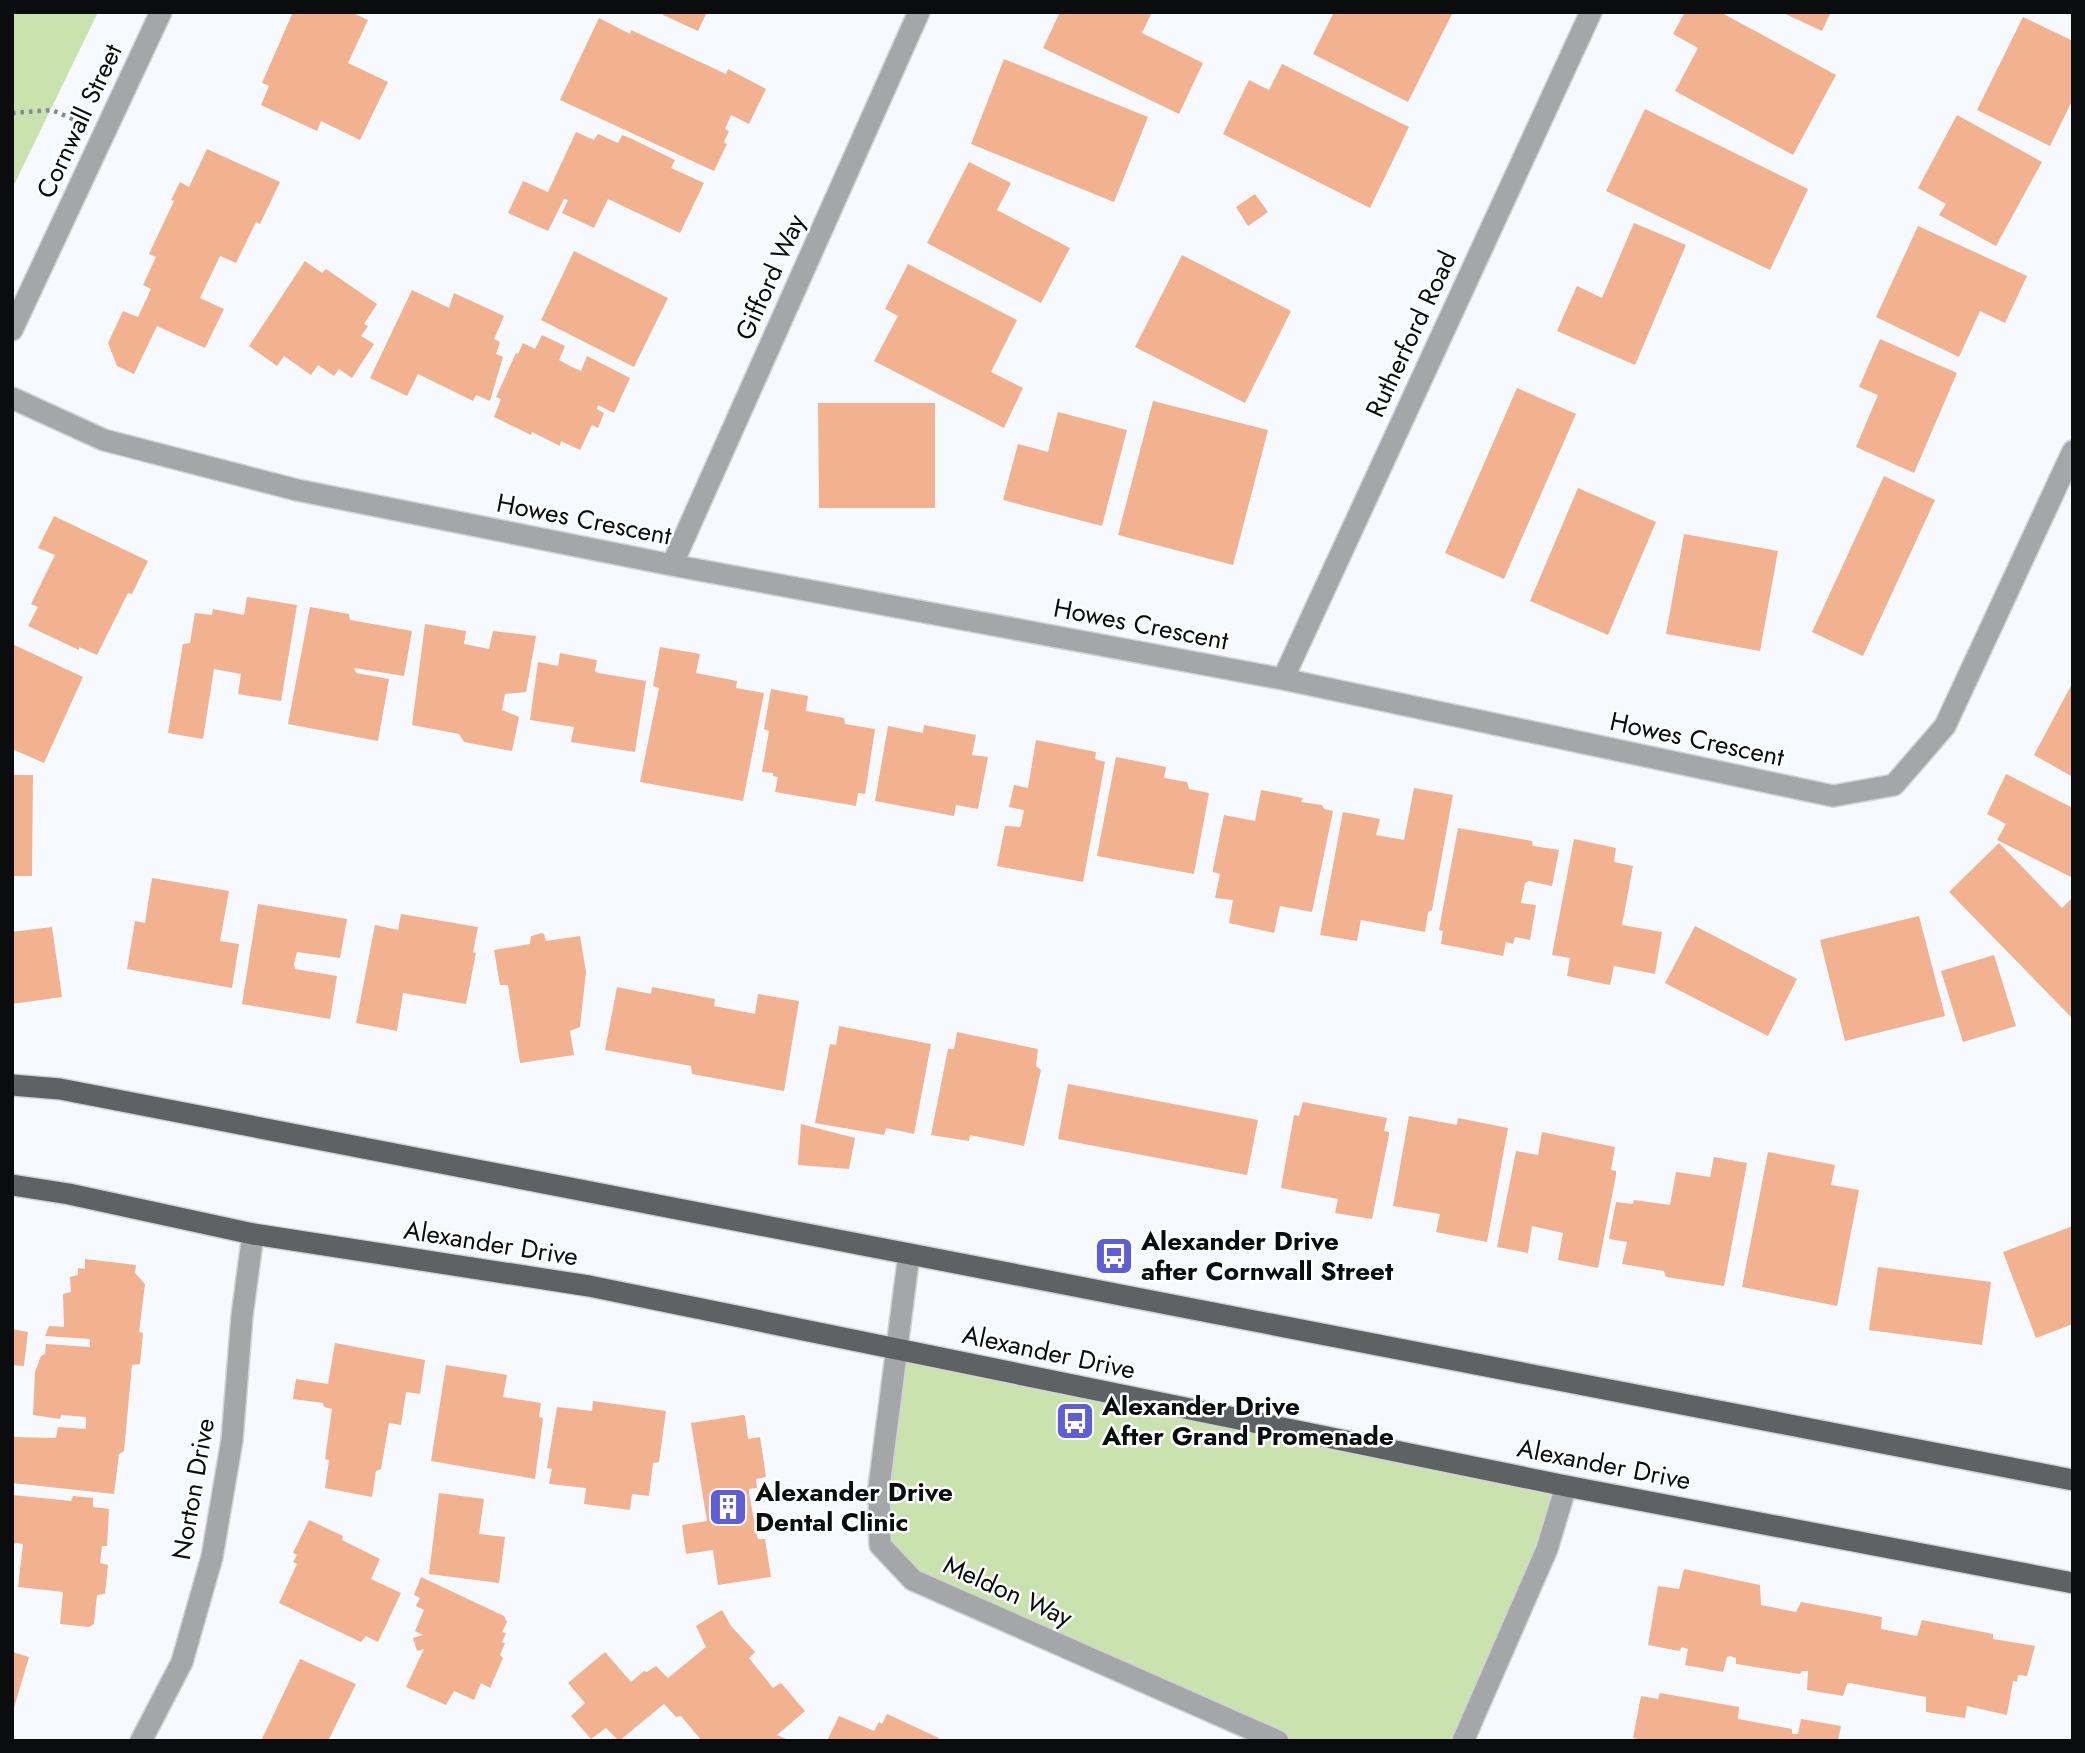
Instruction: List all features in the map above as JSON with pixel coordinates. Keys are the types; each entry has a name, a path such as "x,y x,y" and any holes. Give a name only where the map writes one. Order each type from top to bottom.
{"main road":[{"path":"12,1085 60,1089 484,1168 909,1254 2073,1480"},
{"name":"Alexander Drive","path":"12,1185 69,1194 253,1234 589,1286 1566,1486 2073,1583"}],"street":[{"name":"Cornwall Street","path":"12,330 161,12"},
{"name":"Gifford Way","path":"672,565 919,12"},
{"name":"Rutherford Road","path":"1283,679 1591,12"},
{"name":"Howes Crescent","path":"12,398 104,440 297,490 672,565 1283,679 1833,796 1894,785 1945,726 2073,451"},
{"name":"Norton Drive","path":"141,1741 183,1662 212,1557 232,1440 242,1316 253,1234"},
{"name":"Meldon Way","path":"909,1254 879,1488 880,1545 913,1580 1278,1741"},
{"path":"1462,1741 1547,1549 1566,1486"}],"path":[{"path":"12,113 52,110 104,133"}],"green space":[{"path":"12,12 98,12 12,189"},
{"path":"898,1349 1566,1486 1463,1741 1278,1741 913,1580 880,1545"}],"building":[{"path":"293,12 351,12 368,20 348,63 388,82 360,140 321,121 317,131 261,105 269,86 262,83"},
{"path":"664,12 707,12 698,31 663,15"},
{"path":"1060,12 1152,12 1142,33 1203,63 1179,114 1043,48"},
{"path":"1334,12 1453,12 1408,102 1313,54"},
{"path":"1685,12 1720,12 1836,75 1793,155 1675,91 1698,48 1673,34"},
{"path":"1781,12 1831,12 1822,31"},
{"path":"2023,17 2073,41 2073,99 2050,146 1977,110"},
{"path":"599,18 630,34 631,30 726,74 728,69 766,89 749,124 731,115 725,129 729,131 724,142 727,144 714,171 560,100"},
{"path":"1004,59 1148,117 1114,202 971,144"},
{"path":"1282,64 1409,127 1370,208 1223,134 1249,80 1269,90"},
{"path":"1645,109 1808,189 1770,270 1606,191"},
{"path":"1957,115 2042,162 1996,246 1939,215 1946,204 1918,188"},
{"path":"576,132 594,140 598,134 618,143 622,135 630,138 675,160 671,168 704,183 680,233 608,199 594,228 562,213 568,200 564,199 548,231 508,213 523,181 548,192"},
{"path":"207,149 280,182 260,224 256,222 236,263 220,256 200,298 224,309 205,348 157,326 134,374 117,366 108,343 123,311 138,317 151,289 143,285 156,257 149,254 174,201 171,200 180,182 189,187"},
{"path":"969,162 1011,183 997,210 1070,248 1041,303 927,243"},
{"path":"1255,194 1268,212 1248,226 1236,207"},
{"path":"1634,223 1686,245 1635,365 1557,331 1577,286 1602,298"},
{"path":"1918,226 2027,276 2005,323 1980,311 1959,357 1876,317"},
{"path":"574,251 668,298 634,367 541,320"},
{"path":"1182,255 1291,311 1245,403 1135,347"},
{"path":"305,261 322,273 326,269 377,304 364,324 368,326 361,336 374,344 352,378 339,369 334,376 318,365 311,375 284,356 277,366 249,346"},
{"path":"908,264 1017,320 991,372 1023,388 1004,428 874,361 898,316 885,309"},
{"path":"412,290 449,308 454,293 504,316 494,339 500,342 496,354 503,357 490,401 476,395 473,401 418,374 407,396 370,378"},
{"path":"542,335 565,346 559,360 570,366 581,371 587,356 630,378 614,413 598,405 597,409 604,413 598,428 592,425 580,450 561,441 560,446 532,432 531,435 494,417 501,399 496,397 516,353 518,354 523,343 535,349"},
{"path":"1880,339 1957,373 1914,473 1856,447 1878,395 1859,387"},
{"path":"1517,388 1576,414 1504,579 1445,553"},
{"path":"1153,401 1268,430 1233,565 1118,535"},
{"path":"818,403 935,403 935,508 819,508"},
{"path":"1058,412 1127,430 1102,526 1003,500 1018,444 1048,452"},
{"path":"1884,476 1935,500 1863,656 1812,632"},
{"path":"1578,488 1656,522 1608,635 1530,601"},
{"path":"54,516 148,561 132,594 128,593 97,655 79,647 79,650 28,626 38,607 31,604 55,555 38,548"},
{"path":"1684,534 1778,551 1760,651 1666,634"},
{"path":"247,597 297,605 281,701 238,694 241,674 214,669 203,739 168,733 183,644 190,643 195,613 212,615 213,609 244,615"},
{"path":"310,607 349,614 350,620 412,631 404,676 354,668 356,673 389,679 378,741 288,724"},
{"path":"425,624 466,631 464,644 489,649 493,631 536,636 526,692 505,694 502,710 519,717 512,751 464,742 459,734 412,725"},
{"path":"12,644 83,677 44,763 12,749"},
{"path":"660,647 700,654 696,673 737,681 736,688 764,693 743,801 640,782 659,688 653,686"},
{"path":"560,653 597,660 595,671 598,673 646,681 635,752 571,742 574,727 530,720 538,662 558,666"},
{"path":"2073,682 2073,777 2034,755"},
{"path":"771,689 808,696 806,711 844,718 845,724 875,729 865,794 858,793 856,806 775,792 778,777 773,776 773,773 762,772 769,731 764,729"},
{"path":"924,725 976,735 972,755 988,757 978,809 956,805 954,816 875,801 888,726 923,733"},
{"path":"1036,740 1096,752 1095,759 1105,762 1083,882 997,866 1005,826 1021,825 1024,810 1009,807 1014,785 1028,788"},
{"path":"1116,757 1166,767 1164,778 1187,782 1189,789 1209,793 1194,874 1097,856"},
{"path":"2006,774 2073,808 2073,878 1997,840 2006,824 1987,814"},
{"path":"12,775 33,775 32,876 12,876"},
{"path":"1414,788 1453,795 1432,910 1428,912 1425,932 1361,920 1357,941 1320,935 1343,812 1380,819 1376,835 1404,840"},
{"path":"1261,790 1303,798 1301,802 1322,805 1324,809 1333,811 1312,912 1280,906 1274,933 1229,923 1233,900 1215,898 1220,874 1213,872 1213,869 1224,815 1255,821"},
{"path":"1458,828 1532,841 1533,846 1559,850 1552,886 1529,881 1525,883 1521,903 1536,905 1530,940 1515,937 1513,944 1506,942 1503,956 1441,944 1443,931 1439,930"},
{"path":"1574,839 1616,848 1614,862 1633,866 1622,925 1662,932 1655,974 1614,966 1610,985 1567,976 1570,958 1552,955"},
{"path":"1999,843 2062,908 2073,897 2073,1019 1949,892"},
{"path":"152,878 229,891 220,941 239,944 232,988 127,969 135,921 145,923"},
{"path":"258,904 347,919 340,958 297,952 294,964 295,969 337,976 330,1019 242,1004"},
{"path":"401,914 478,927 466,1004 403,993 397,1031 356,1023 375,925 398,930"},
{"path":"1919,916 1945,1016 1845,1041 1820,940"},
{"path":"1695,926 1797,979 1768,1036 1665,983"},
{"path":"52,927 62,997 12,1004 12,932"},
{"path":"542,933 546,941 580,936 586,972 580,1027 570,1031 574,1055 520,1063 508,985 500,985 494,950 530,944 531,936"},
{"path":"1994,955 2016,1026 1963,1042 1941,971"},
{"path":"617,987 651,994 652,987 715,999 714,1006 755,1014 758,994 799,1001 784,1091 692,1074 691,1066 605,1050"},
{"path":"839,1026 931,1044 914,1134 886,1128 884,1135 815,1123 830,1044 836,1045"},
{"path":"957,1032 1038,1049 1036,1066 1041,1070 1024,1146 970,1135 969,1141 931,1135 948,1049 954,1049"},
{"path":"1068,1084 1258,1120 1247,1175 1058,1139"},
{"path":"1303,1102 1387,1118 1384,1131 1389,1132 1389,1135 1372,1219 1335,1213 1338,1199 1281,1188 1294,1115 1299,1116"},
{"path":"1409,1116 1457,1125 1458,1118 1508,1128 1487,1242 1436,1232 1440,1214 1393,1206"},
{"path":"801,1124 855,1138 849,1169 798,1165"},
{"path":"1542,1132 1615,1147 1611,1170 1616,1171 1616,1175 1598,1268 1558,1260 1563,1233 1532,1226 1528,1253 1497,1247 1516,1151 1538,1155"},
{"path":"1768,1152 1835,1165 1831,1185 1859,1190 1837,1306 1742,1287"},
{"path":"1714,1157 1747,1163 1724,1286 1666,1277 1664,1271 1622,1264 1627,1242 1609,1239 1616,1202 1633,1204 1634,1200 1670,1205 1676,1172 1710,1177"},
{"path":"2073,1226 2073,1324 2036,1338 2003,1252"},
{"path":"85,1259 136,1265 135,1273 145,1284 139,1332 143,1333 140,1364 132,1365 124,1451 119,1454 114,1494 12,1483 12,1437 56,1438 58,1427 86,1429 86,1417 61,1415 60,1419 33,1415 35,1372 41,1356 45,1354 46,1344 90,1347 90,1339 45,1336 49,1326 64,1327 63,1294 71,1292 70,1277 78,1275 78,1268 85,1269"},
{"path":"1878,1267 1991,1282 1982,1345 1869,1330"},
{"path":"12,1329 28,1332 24,1366 12,1365"},
{"path":"335,1343 425,1360 420,1394 406,1392 401,1425 389,1423 381,1469 376,1471 372,1497 325,1488 329,1460 325,1459 332,1409 324,1407 323,1403 293,1399 296,1379 328,1384"},
{"path":"446,1365 507,1375 503,1397 541,1403 539,1417 543,1418 535,1479 431,1461"},
{"path":"593,1401 666,1411 659,1462 653,1463 649,1496 632,1494 630,1510 584,1504 586,1488 549,1484 552,1469 547,1468 557,1407 592,1411"},
{"name":"Alexander Drive Dental Clinic","path":"743,1415 748,1439 760,1437 766,1477 756,1479 757,1488 749,1489 749,1493 758,1539 765,1539 771,1577 718,1585 713,1550 686,1554 682,1525 707,1521 691,1423"},
{"path":"439,1493 484,1499 479,1534 505,1537 499,1583 429,1574"},
{"path":"12,1495 71,1501 73,1496 93,1498 93,1507 109,1509 107,1546 102,1546 100,1563 108,1565 105,1594 97,1595 94,1624 89,1627 60,1624 63,1592 18,1587 23,1544 12,1545"},
{"path":"309,1520 343,1536 342,1540 380,1559 371,1579 401,1593 378,1642 366,1636 361,1642 279,1603 297,1564 293,1562 297,1555 293,1553"},
{"path":"1684,1569 1760,1585 1761,1605 1796,1612 1801,1602 1882,1617 1881,1629 1917,1636 1922,1620 1993,1634 1993,1639 2035,1646 2027,1676 2018,1675 2017,1682 2013,1681 2007,1715 1967,1706 1965,1718 1926,1712 1926,1697 1849,1683 1843,1696 1807,1690 1808,1671 1802,1671 1800,1674 1736,1664 1736,1658 1730,1656 1727,1657 1723,1672 1685,1665 1688,1649 1682,1647 1679,1651 1648,1645 1658,1586 1679,1589"},
{"path":"421,1577 504,1616 507,1622 502,1632 506,1633 500,1655 503,1658 490,1688 481,1683 474,1700 454,1691 446,1705 406,1687 424,1649 417,1651 413,1638 423,1635 415,1631 424,1610 416,1606 420,1598 414,1595"},
{"path":"722,1610 731,1626 755,1652 749,1658 773,1688 781,1683 805,1711 777,1735 790,1741 702,1741 681,1716 676,1717 664,1704 619,1741 606,1728 591,1739 571,1716 585,1703 568,1683 605,1652 631,1682 644,1671 656,1666 668,1678 706,1647 696,1626"},
{"path":"12,1652 29,1657 13,1711 12,1711"},
{"path":"300,1659 356,1684 328,1741 261,1741"},
{"path":"1660,1693 1739,1707 1738,1719 1792,1729 1792,1734 1798,1734 1801,1719 1841,1726 1838,1741 1650,1741 1633,1738 1641,1696 1658,1699"},
{"path":"887,1714 939,1738 938,1741 827,1741 839,1716 874,1731 879,1722 882,1724"}],"place":[{"name":"Alexander Drive after Cornwall Street","path":"1114,1256"},
{"name":"Alexander Drive After Grand Promenade","path":"1075,1421"},
{"name":"Alexander Drive Dental Clinic","path":"728,1507"}]}
